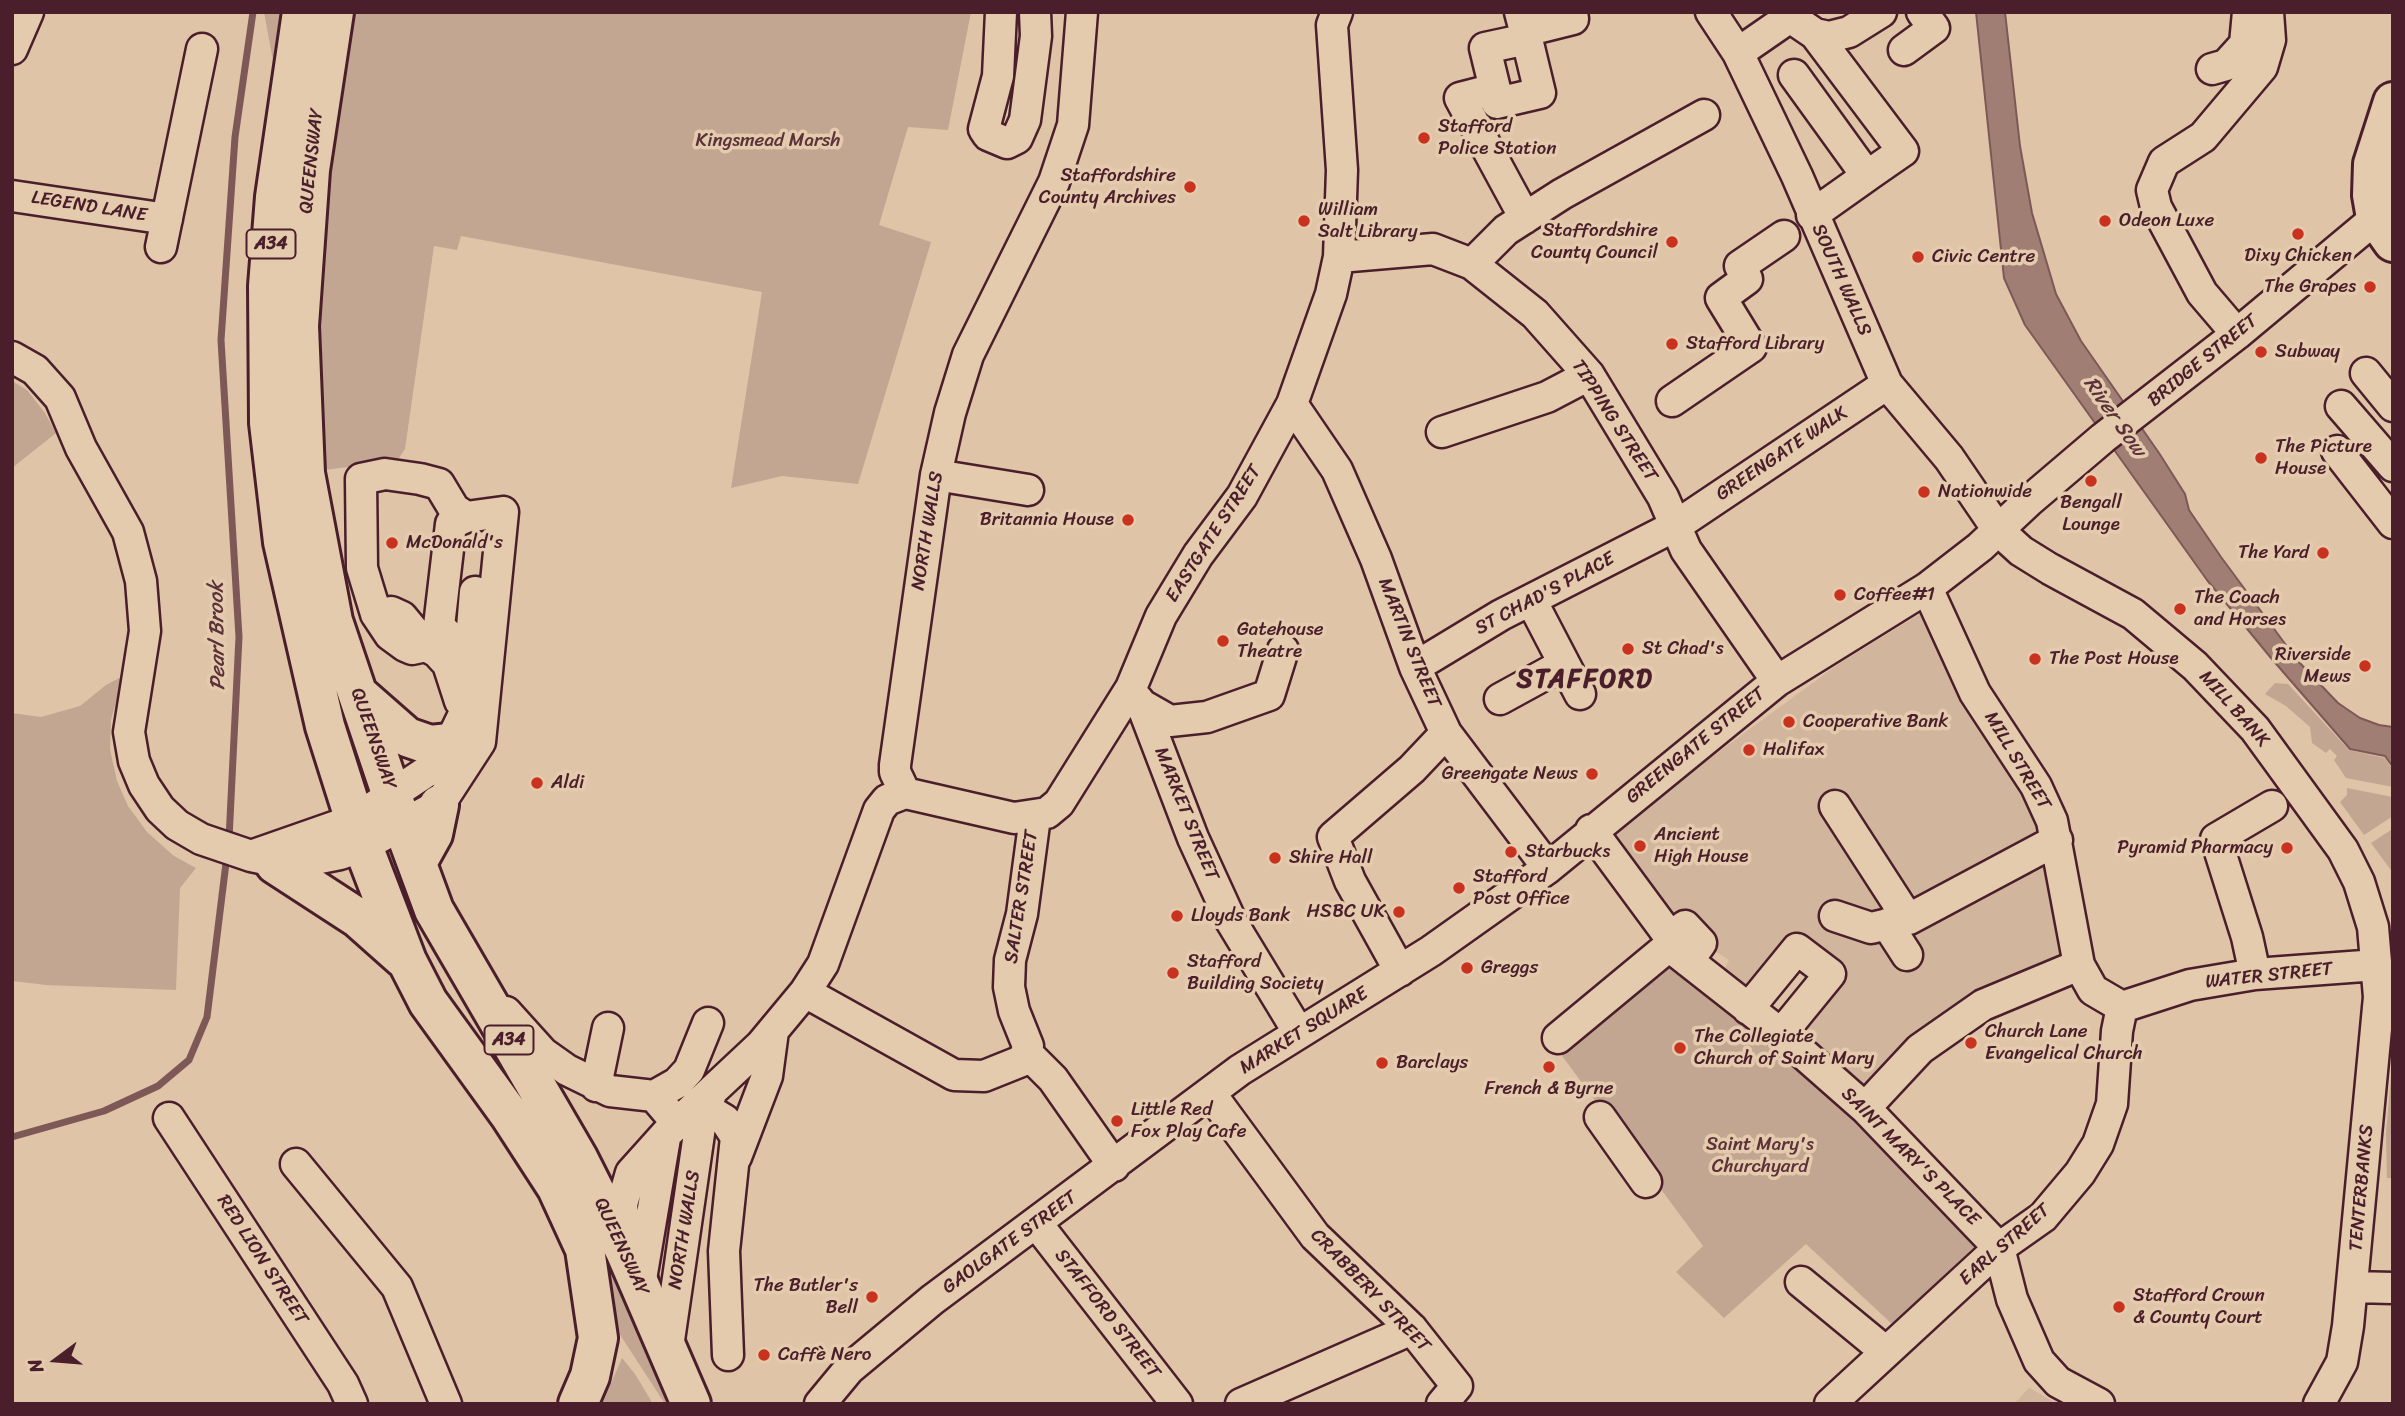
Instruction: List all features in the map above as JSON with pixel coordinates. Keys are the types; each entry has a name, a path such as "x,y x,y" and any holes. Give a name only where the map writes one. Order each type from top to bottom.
{"highway":[{"name":"QUEENSWAY","path":"302,12 281,148 268,286 269,409 333,621 434,910 578,1158 625,1251 691,1404"},
{"name":"QUEENSWAY","path":"334,12 318,108 302,258 283,542 325,726 358,833 407,961 428,1002 509,1114 556,1188 585,1249 598,1338 590,1376 578,1404"},
{"path":"2385,230 2372,195 2373,164 2393,102"},
{"path":"357,693 407,737 430,745 457,728"},
{"path":"418,861 433,834 439,805"},
{"path":"263,860 358,918 407,961"}],"street":[{"path":"12,50 27,12"},
{"path":"1001,12 998,76 984,129 988,135 1007,143 1017,138 1025,120 1036,36 1035,12"},
{"name":"NORTH WALLS","path":"905,793 895,772 895,765 936,475 950,413 968,355 1054,182 1073,125 1082,12"},
{"name":"EASTGATE STREET","path":"1136,697 1161,616 1198,555 1242,496 1292,404 1331,294 1339,257 1342,170 1332,25 1337,12"},
{"path":"1515,22 1540,93 1497,103 1485,48 1515,22 1573,19 1572,12"},
{"name":"SOUTH WALLS","path":"1711,12 1738,52 1797,176 1887,384 1948,458 1998,530"},
{"path":"1815,34 1829,37 1849,32 1881,12"},
{"path":"1904,50 1934,28 1922,12"},
{"path":"2233,12 2231,36 2226,45 2211,59 2226,65 2245,44 2248,12"},
{"path":"2236,334 2202,293 2156,207 2152,190 2164,162 2203,137 2262,67 2270,40 2268,12"},
{"path":"1738,52 1792,15 1815,34 1903,151 1812,215"},
{"name":"LEGEND LANE","path":"12,195 164,233 202,49"},
{"path":"1794,75 1867,176"},
{"path":"1494,89 1460,98 1525,218"},
{"path":"1472,264 1506,230 1562,194 1704,115"},
{"name":"BRIDGE STREET","path":"1998,530 2103,438 2140,412 2236,334 2385,230"},
{"path":"1671,401 1751,347 1721,298 1747,279 1740,267 1784,236"},
{"name":"TIPPING STREET","path":"1339,257 1433,249 1472,264 1535,314 1589,375 1657,486 1686,550 1777,681"},
{"path":"12,357 35,370 60,398 81,448 128,532 144,604 145,631 129,732 134,761 144,785 160,809 201,839 263,860 309,862 397,810 432,768 457,728 479,643 493,602 503,512"},
{"path":"2366,373 2393,406"},
{"path":"1442,432 1547,397 1589,375"},
{"name":"GREENGATE WALK","path":"1676,525 1887,384"},
{"name":"MARTIN STREET","path":"1292,404 1336,470 1376,559 1415,667 1446,733 1548,868"},
{"path":"2341,407 2393,466"},
{"path":"2337,451 2393,523"},
{"path":"457,728 448,664 426,646 402,617 391,612 376,614 362,568 361,479 385,474 439,484 454,509 466,517"},
{"path":"936,475 1028,490"},
{"path":"397,810 439,805 480,742 486,676 479,643 481,541 503,512"},
{"path":"479,643 454,641 439,626 451,524 466,517 503,512"},
{"name":"ST CHAD'S PLACE","path":"1415,667 1531,600 1676,525"},
{"name":"GREENGATE STREET","path":"1400,971 1548,868 1591,830 1777,681 1927,588 1998,530"},
{"name":"MILL BANK","path":"1998,530 2021,551 2133,614 2195,666 2255,729 2343,850 2358,882 2383,923 2377,965"},
{"name":"MILL STREET","path":"1927,588 1975,693 2036,786 2052,821 2079,965 2093,990 2122,1007"},
{"path":"1531,600 1580,694"},
{"path":"486,676 511,636 493,602"},
{"path":"1136,697 1170,721 1207,717 1269,695 1283,650"},
{"path":"1500,699 1564,664"},
{"name":"SALTER STREET","path":"1114,1166 1054,1079 1028,1054 1009,987 1010,960 1022,914 1035,817 1047,813 1059,803 1136,697"},
{"name":"MARKET STREET","path":"1136,697 1231,921 1299,1033"},
{"path":"1400,971 1350,881 1333,837 1412,769 1446,733"},
{"path":"625,1251 622,1204 631,1173 773,1031 805,992 823,964 879,810 887,800 905,793 1014,818 1035,817"},
{"path":"1835,806 1897,921 1908,955"},
{"path":"2255,974 2247,937 2216,839 2272,806"},
{"name":"SAINT MARY'S PLACE","path":"1591,830 1676,948 1781,1034 1865,1108 1999,1248"},
{"path":"1835,916 1871,928 1897,921 2057,841"},
{"path":"1558,1038 1676,948"},
{"path":"1748,1009 1797,950 1830,974 1781,1034"},
{"path":"1865,1108 1920,1049 1983,1006 2079,965"},
{"name":"WATER STREET","path":"2122,1007 2190,985 2255,974 2377,965"},
{"name":"TENTERBANKS","path":"2319,1404 2342,1362 2353,1287 2379,997 2377,965"},
{"path":"466,967 543,1053 596,1086 610,1091 654,1096 689,1116"},
{"name":"MARKET SQUARE","path":"1210,1093 1299,1033 1400,971"},
{"path":"805,992 954,1075 973,1077 998,1073 1024,1060 1028,1054"},
{"name":"EARL STREET","path":"1830,1404 1999,1248 2043,1217 2080,1173 2098,1144 2112,1104 2117,1031 2122,1007"},
{"path":"654,1096 677,1083 689,1070 708,1023"},
{"path":"596,1086 608,1028"},
{"name":"NORTH WALLS","path":"735,1159 767,1076 773,1031"},
{"name":"GAOLGATE STREET","path":"820,1404 849,1369 922,1308 1210,1093"},
{"name":"CRABBERY STREET","path":"1210,1093 1315,1236 1412,1329 1449,1395"},
{"name":"NORTH WALLS","path":"640,1285 661,1150 689,1116 715,1114 725,1120 736,1137 718,1312 728,1355"},
{"name":"NORTH WALLS","path":"668,1347 689,1116"},
{"path":"1600,1117 1646,1182"},
{"name":"RED LION STREET","path":"169,1118 336,1373 352,1404"},
{"path":"296,1164 397,1287 446,1404"},
{"name":"STAFFORD STREET","path":"1037,1224 1177,1404"},
{"path":"1999,1248 2012,1300 2039,1361 2058,1382 2098,1404"},
{"path":"1801,1282 1886,1352"},
{"path":"2353,1287 2393,1288"},
{"path":"1241,1404 1412,1329"}],"shaded area":[{"path":"1923,612 2036,817 2069,959 1867,1098 1790,1034 1831,981 1789,944 1748,1001 1719,979 1729,960 1668,921 1604,836 1840,663"},
{"path":"2030,1388 2057,1404 2014,1404"}],"green space":[{"name":"Kingsmead Marsh","path":"264,12 971,12 948,130 908,127 879,225 931,242 858,484 782,476 731,488 762,292 461,236 457,250 434,246 405,449 397,461 324,470 275,72"},
{"path":"12,381 27,390 56,433 12,468"},
{"path":"123,676 111,720 110,749 117,781 128,806 147,832 174,856 196,868 180,888 176,990 46,985 12,981 12,713 41,717 80,706 106,685"},
{"path":"2275,683 2288,684 2349,750 2385,758 2393,770 2393,787 2346,778 2334,760 2337,756 2330,749 2326,753 2312,743 2310,727 2286,706 2265,694"},
{"path":"2347,788 2393,797 2393,816 2364,835 2340,802 2347,795"},
{"path":"2391,830 2393,832 2393,873 2371,843"},
{"name":"Saint Mary's Churchyard","path":"1659,949 1832,1088 1979,1242 1892,1324 1806,1244 1724,1318 1676,1272 1703,1246 1554,1045"},
{"path":"2393,1052 2393,1178 2387,1178 2386,1134"},
{"path":"595,1219 672,1404 665,1404 617,1330 609,1266"},
{"path":"622,1358 635,1374 653,1404 602,1404"}],"water":[{"name":"River Sow","path":"1976,12 2005,12 2020,146 2032,213 2056,294 2081,341 2159,453 2185,494 2189,510 2297,660 2338,703 2360,718 2393,727 2393,767 2385,756 2350,749 2271,658 2207,580 2025,325 2004,278"}],"waterway":[{"name":"Pearl Brook","path":"229,839 239,637 221,340 235,137 253,12"},
{"name":"Pearl Brook","path":"12,1137 104,1111 158,1086 189,1060 207,1017 227,855"}],"place":[{"name":"Stafford Police Station","path":"1424,138"},
{"name":"Staffordshire County Archives","path":"1190,187"},
{"name":"William Salt Library","path":"1304,221"},
{"name":"Odeon Luxe","path":"2105,221"},
{"name":"Dixy Chicken","path":"2298,234"},
{"name":"Staffordshire County Council","path":"1672,242"},
{"name":"Civic Centre","path":"1918,257"},
{"name":"The Grapes","path":"2370,287"},
{"name":"Stafford Library","path":"1672,344"},
{"name":"Subway","path":"2261,352"},
{"name":"The Picture House","path":"2261,458"},
{"name":"Bengall Lounge","path":"2091,481"},
{"name":"Nationwide","path":"1924,492"},
{"name":"Britannia House","path":"1128,520"},
{"name":"McDonald's","path":"392,543"},
{"name":"The Yard","path":"2323,553"},
{"name":"Coffee#1","path":"1840,595"},
{"name":"The Coach and Horses","path":"2180,609"},
{"name":"Gatehouse Theatre","path":"1223,641"},
{"name":"St Chad's","path":"1628,649"},
{"name":"The Post House","path":"2035,659"},
{"name":"Riverside Mews","path":"2365,666"},
{"name":"Cooperative Bank","path":"1789,722"},
{"name":"Halifax","path":"1749,750"},
{"name":"Greengate News","path":"1592,774"},
{"name":"Aldi","path":"537,783"},
{"name":"Ancient High House","path":"1640,846"},
{"name":"Pyramid Pharmacy","path":"2287,848"},
{"name":"Starbucks","path":"1511,852"},
{"name":"Shire Hall","path":"1275,858"},
{"name":"Stafford Post Office","path":"1459,888"},
{"name":"HSBC UK","path":"1399,912"},
{"name":"Lloyds Bank","path":"1177,916"},
{"name":"Greggs","path":"1467,968"},
{"name":"Stafford Building Society","path":"1173,973"},
{"name":"Church Lane Evangelical Church","path":"1971,1043"},
{"name":"The Collegiate Church of Saint Mary","path":"1680,1048"},
{"name":"Barclays","path":"1382,1063"},
{"name":"French & Byrne","path":"1549,1067"},
{"name":"Little Red Fox Play Cafe","path":"1117,1121"},
{"name":"The Butler's Bell","path":"872,1297"},
{"name":"Stafford Crown & County Court","path":"2119,1307"},
{"name":"Caffè Nero","path":"764,1355"}],"district":[{"name":"STAFFORD","path":"1585,680"}]}
